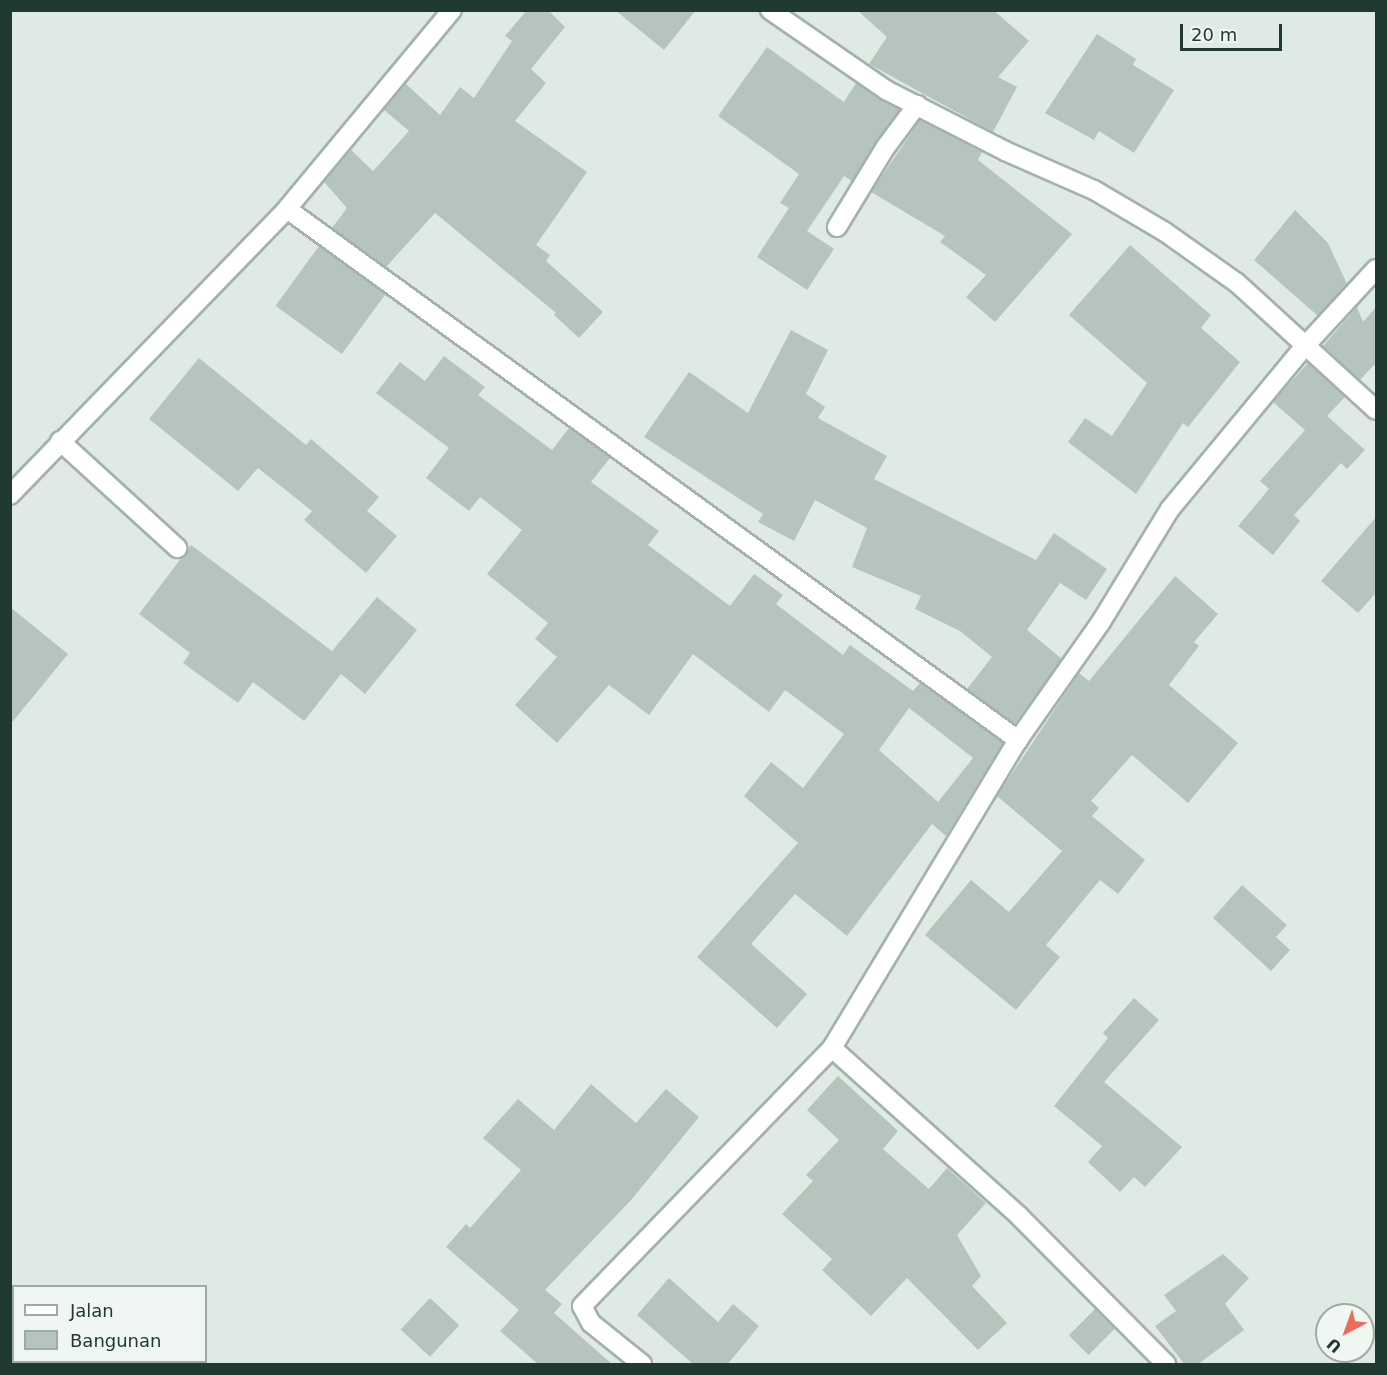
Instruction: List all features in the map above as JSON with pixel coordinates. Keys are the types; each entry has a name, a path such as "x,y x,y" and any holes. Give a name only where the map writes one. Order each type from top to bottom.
{"street":[{"path":"10,495 287,209 452,10"},
{"path":"770,10 886,90 1005,151 1094,190 1165,232 1237,283 1377,410"},
{"path":"837,228 880,155 917,105"},
{"path":"287,209 1018,740"},
{"path":"642,1365 591,1323 582,1306 832,1048 1018,740 1101,622 1170,508 1305,346 1377,268"},
{"path":"60,441 177,548"},
{"path":"832,1048 1019,1216 1167,1365"}],"building":[{"path":"527,10 548,10 565,27 531,69 546,83 515,121 587,172 536,245 550,255 546,261 603,312 579,338 554,315 556,313 435,213 386,267 332,228 347,208 324,182 351,150 373,171 409,131 384,110 406,84 440,115 460,87 474,98 512,41 505,36"},
{"path":"615,10 696,10 664,50"},
{"path":"857,10 993,10 1029,41 998,77 1017,87 993,132 869,64 887,37"},
{"path":"1097,34 1136,59 1133,65 1174,90 1134,153 1099,131 1094,140 1045,113"},
{"path":"767,47 844,102 856,83 900,110 852,181 844,176 807,231 834,249 807,290 757,257 789,208 780,203 799,174 718,116"},
{"path":"920,120 982,152 978,160 1072,234 995,322 966,297 986,275 940,242 945,236 871,192"},
{"path":"1295,210 1328,243 1347,284 1318,316 1254,260"},
{"path":"1130,245 1211,315 1201,328 1240,362 1188,427 1183,423 1136,494 1068,442 1085,418 1112,436 1147,383 1069,315"},
{"path":"319,246 385,294 342,354 276,306"},
{"path":"1377,306 1377,368 1374,365 1360,380 1323,346 1357,307 1363,322"},
{"path":"791,330 828,350 806,394 825,407 818,418 887,456 874,479 1036,560 1054,533 1107,569 1086,600 1060,583 1027,630 1062,659 1015,724 967,689 992,657 960,631 915,609 921,596 852,567 867,528 815,500 794,541 758,522 763,514 644,437 689,372 748,413"},
{"path":"444,356 485,387 478,395 552,450 569,428 610,458 591,482 659,531 648,545 730,606 754,574 783,595 776,604 843,655 850,645 913,691 920,683 1003,743 946,836 932,824 847,936 795,894 751,944 807,994 777,1028 697,957 798,843 744,796 771,762 803,788 844,734 785,690 769,712 693,654 649,715 609,685 557,743 515,705 557,657 535,639 548,623 487,574 522,530 480,497 469,511 426,478 449,448 376,393 400,362 425,381","holes":["909,708 973,758 938,802 879,750"]},
{"path":"199,358 306,445 311,439 379,497 367,511 397,536 366,573 304,520 312,511 258,468 238,491 149,419"},
{"path":"1308,363 1345,397 1327,416 1365,450 1347,469 1341,463 1294,515 1300,521 1273,555 1238,526 1269,489 1260,481 1305,430 1273,402"},
{"path":"1377,516 1377,592 1358,613 1321,581"},
{"path":"191,545 332,651 377,597 417,630 365,694 341,674 304,721 253,682 238,703 183,663 190,653 139,614"},
{"path":"1175,576 1218,614 1194,642 1199,646 1169,685 1238,743 1188,803 1132,755 1091,801 1099,808 1092,816 1145,860 1118,894 1100,880 1046,945 1060,957 1016,1010 925,935 971,880 1009,912 1062,851 997,796 1079,673 1089,681"},
{"path":"10,607 68,654 10,725"},
{"path":"1242,885 1287,925 1276,937 1290,950 1271,971 1213,918"},
{"path":"1134,998 1159,1020 1104,1082 1182,1147 1145,1187 1134,1177 1120,1192 1088,1162 1102,1146 1054,1106 1108,1038 1103,1033"},
{"path":"838,1076 898,1131 883,1149 929,1189 947,1168 986,1203 957,1235 981,1276 972,1286 1007,1323 978,1350 907,1278 871,1316 822,1270 832,1259 782,1214 813,1181 806,1175 839,1140 807,1110"},
{"path":"591,1084 636,1123 666,1089 699,1117 632,1199 545,1290 562,1304 554,1313 613,1365 539,1365 500,1331 519,1310 446,1247 466,1224 470,1228 521,1170 483,1138 518,1099 554,1130"},
{"path":"1223,1254 1249,1278 1225,1304 1244,1330 1197,1365 1185,1365 1155,1326 1176,1311 1164,1295"},
{"path":"669,1278 718,1322 733,1304 759,1326 727,1365 694,1365 637,1315"},
{"path":"430,1298 459,1325 430,1357 401,1329"},
{"path":"1095,1309 1115,1329 1089,1355 1069,1335"}]}
